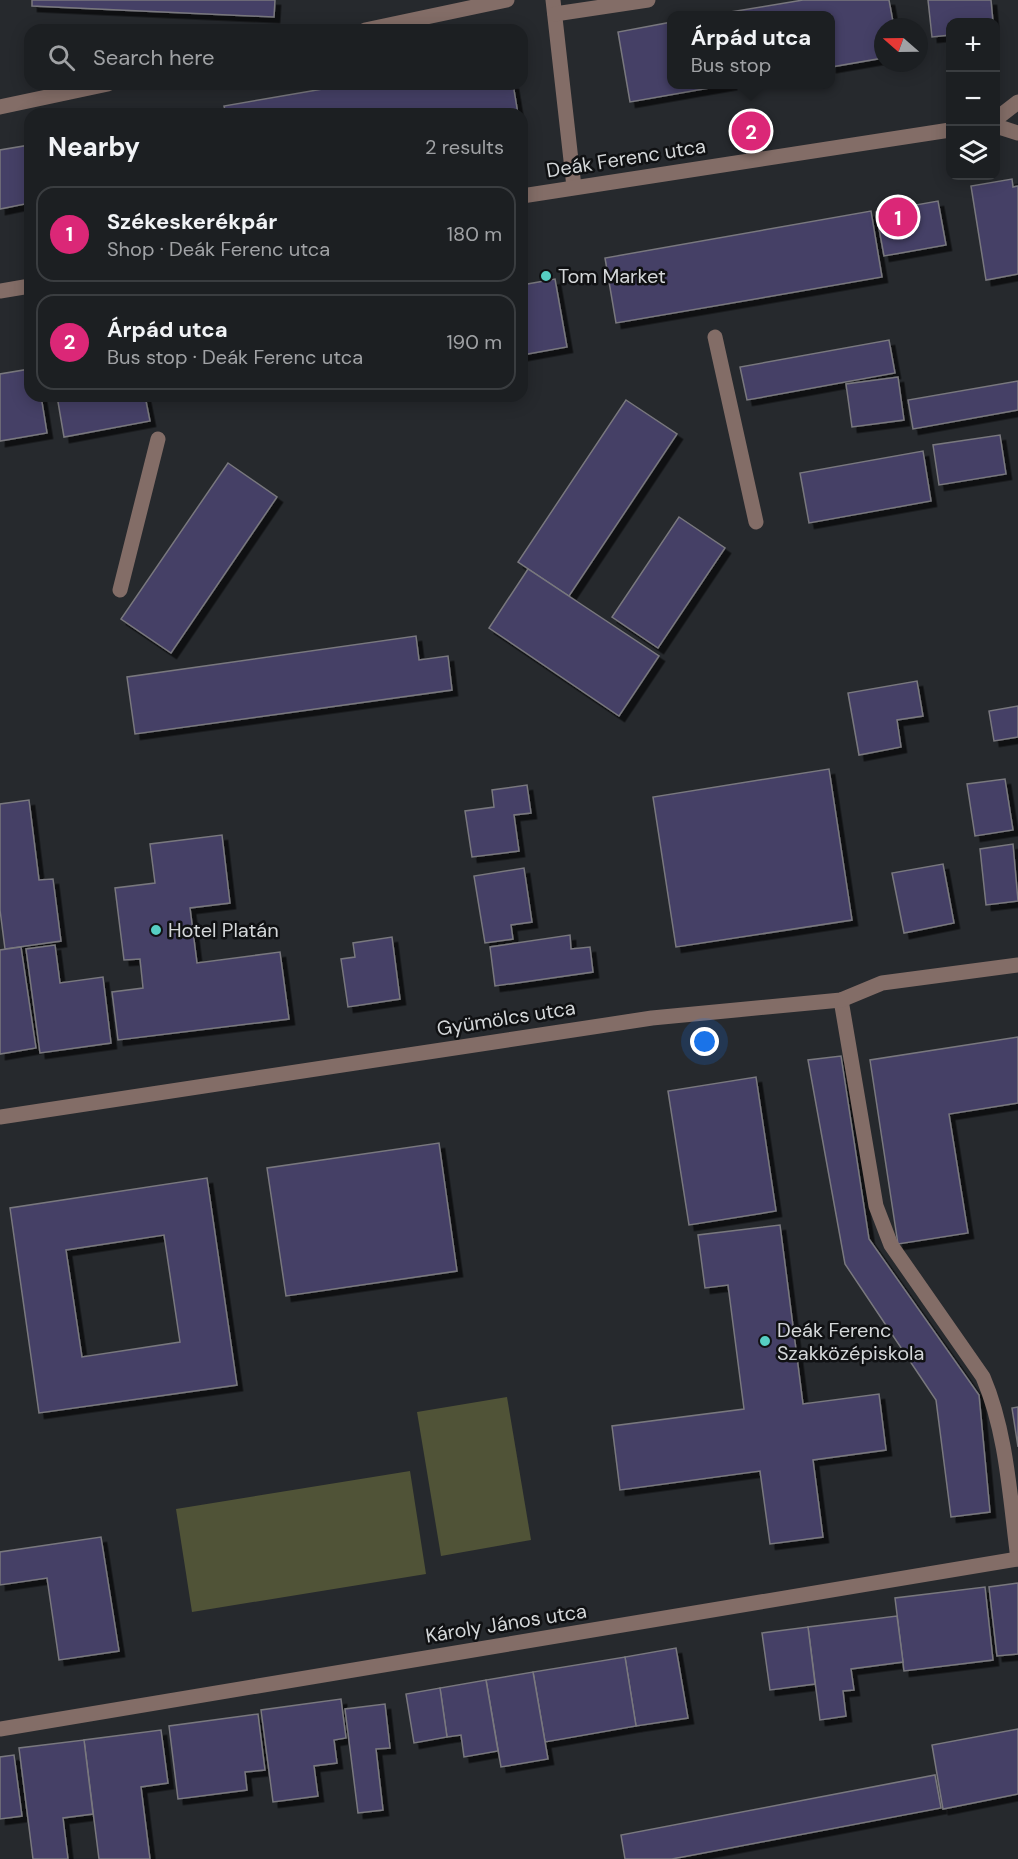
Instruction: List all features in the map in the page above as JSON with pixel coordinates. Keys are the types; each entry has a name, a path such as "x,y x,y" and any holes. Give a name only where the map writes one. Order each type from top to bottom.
{"street":[{"path":"393,24 507,0"},
{"path":"574,187 554,7 648,0"},
{"path":"0,107 80,90"},
{"path":"1000,116 1018,102"},
{"path":"1000,127 1018,133"},
{"name":"Deák Ferenc utca","path":"528,195 946,131"},
{"path":"0,291 24,287"},
{"path":"715,337 756,522"},
{"path":"120,590 158,439"},
{"name":"Gyümölcs utca","path":"0,1117 652,1018 841,1000 882,983 1018,965"},
{"path":"841,1000 876,1206 891,1245 983,1377 991,1395 1001,1442 1018,1559"},
{"name":"Károly János utca","path":"0,1729 1018,1559"}],"green space":[{"path":"507,1397 531,1540 441,1556 417,1412"},
{"path":"410,1471 426,1574 192,1612 176,1509"}],"building":[{"path":"32,0 275,0 274,17 32,6"},
{"path":"803,0 889,0 892,18 874,18 874,60 835,66 835,11 736,11"},
{"path":"928,0 991,0 993,18 946,18 946,35 932,37"},
{"path":"667,23 667,89 704,89 630,102 618,32"},
{"path":"317,90 514,90 517,108 224,108 224,106"},
{"path":"24,146 24,204 0,209 0,150"},
{"path":"1012,179 1013,187 1018,186 1018,274 986,280 971,186"},
{"path":"938,201 946,245 884,256 876,212"},
{"path":"871,211 882,277 616,323 605,258"},
{"path":"555,279 567,347 528,354 528,284"},
{"path":"889,340 895,373 747,400 740,367"},
{"path":"24,370 24,402 42,402 47,433 0,441 0,374"},
{"path":"898,377 904,420 852,427 846,384"},
{"path":"1018,381 1018,410 913,429 908,400"},
{"path":"626,400 677,434 569,596 518,562"},
{"path":"58,402 146,402 150,421 64,437"},
{"path":"1000,435 1006,474 939,485 933,445"},
{"path":"923,451 931,501 809,523 800,473"},
{"path":"228,463 277,497 171,653 121,619"},
{"path":"679,517 725,548 658,648 612,617"},
{"path":"528,569 659,656 619,716 489,628"},
{"path":"416,636 419,660 448,656 452,690 135,734 127,677"},
{"path":"917,681 923,716 897,720 901,747 859,755 848,693"},
{"path":"1018,706 1018,737 994,741 989,711"},
{"path":"829,769 852,920 676,947 653,797"},
{"path":"1005,779 1013,830 975,836 967,784"},
{"path":"527,785 531,813 514,815 519,851 472,857 465,811 494,807 492,790"},
{"path":"29,800 39,880 53,879 61,941 5,949 0,910 0,804"},
{"name":"Hotel Platán","path":"222,835 230,903 190,908 197,963 280,952 289,1019 118,1040 112,992 143,988 140,959 124,960 115,888 155,883 150,844"},
{"path":"1013,844 1018,901 986,905 980,849"},
{"path":"943,864 954,923 904,933 892,873"},
{"path":"524,868 532,922 511,925 513,939 485,943 474,876"},
{"path":"570,935 571,949 590,947 593,972 495,986 490,947"},
{"path":"392,937 400,999 348,1007 341,959 355,957 353,943"},
{"path":"55,945 60,983 103,977 111,1043 40,1053 26,949"},
{"path":"21,947 36,1048 0,1054 0,950"},
{"path":"1018,1037 1018,1103 949,1114 968,1233 898,1244 870,1060"},
{"path":"841,1056 869,1239 979,1395 990,1512 951,1517 936,1400 845,1264 808,1060"},
{"path":"756,1077 776,1211 689,1225 668,1091"},
{"path":"439,1143 457,1271 286,1296 267,1168"},
{"path":"207,1178 237,1385 39,1413 10,1208","holes":["164,1235 180,1342 82,1357 66,1250"]},
{"name":"Deák Ferenc Szakközépiskola","path":"780,1225 803,1404 879,1394 886,1450 813,1460 823,1537 770,1544 760,1471 620,1490 612,1426 744,1409 728,1285 705,1288 698,1235"},
{"path":"1018,1407 1018,1447 1012,1408"},
{"path":"101,1537 119,1651 59,1660 47,1578 0,1585 0,1552"},
{"path":"1018,1583 1018,1654 997,1656 989,1587"},
{"path":"985,1587 993,1660 904,1671 895,1598"},
{"path":"897,1616 903,1662 851,1669 854,1690 843,1691 846,1716 820,1720 808,1627"},
{"path":"808,1627 815,1684 770,1690 762,1633"},
{"path":"676,1648 688,1718 636,1726 625,1657"},
{"path":"625,1657 636,1726 545,1742 533,1672"},
{"path":"533,1672 548,1759 501,1767 486,1680"},
{"path":"486,1680 498,1751 464,1757 461,1735 447,1737 440,1688"},
{"path":"440,1688 447,1737 414,1743 406,1694"},
{"path":"341,1699 346,1738 334,1740 337,1763 314,1766 318,1796 273,1802 261,1710"},
{"path":"385,1704 390,1748 376,1749 383,1810 358,1813 345,1709"},
{"path":"258,1714 265,1770 245,1772 247,1790 178,1799 169,1726"},
{"path":"1018,1729 1018,1794 943,1809 932,1745"},
{"path":"161,1730 168,1783 141,1787 150,1859 99,1859 84,1740"},
{"path":"84,1740 93,1814 63,1818 68,1859 33,1859 19,1748"},
{"path":"14,1755 22,1816 0,1819 0,1757"},
{"path":"935,1775 941,1808 672,1859 625,1859 621,1835"}],"place":[{"name":"Árpád utca","path":"751,131"},
{"name":"Székeskerékpár","path":"898,217"},
{"name":"Tom Market","path":"546,276"},
{"name":"Hotel Platán","path":"156,930"},
{"name":"Deák Ferenc Szakközépiskola","path":"765,1341"}]}
